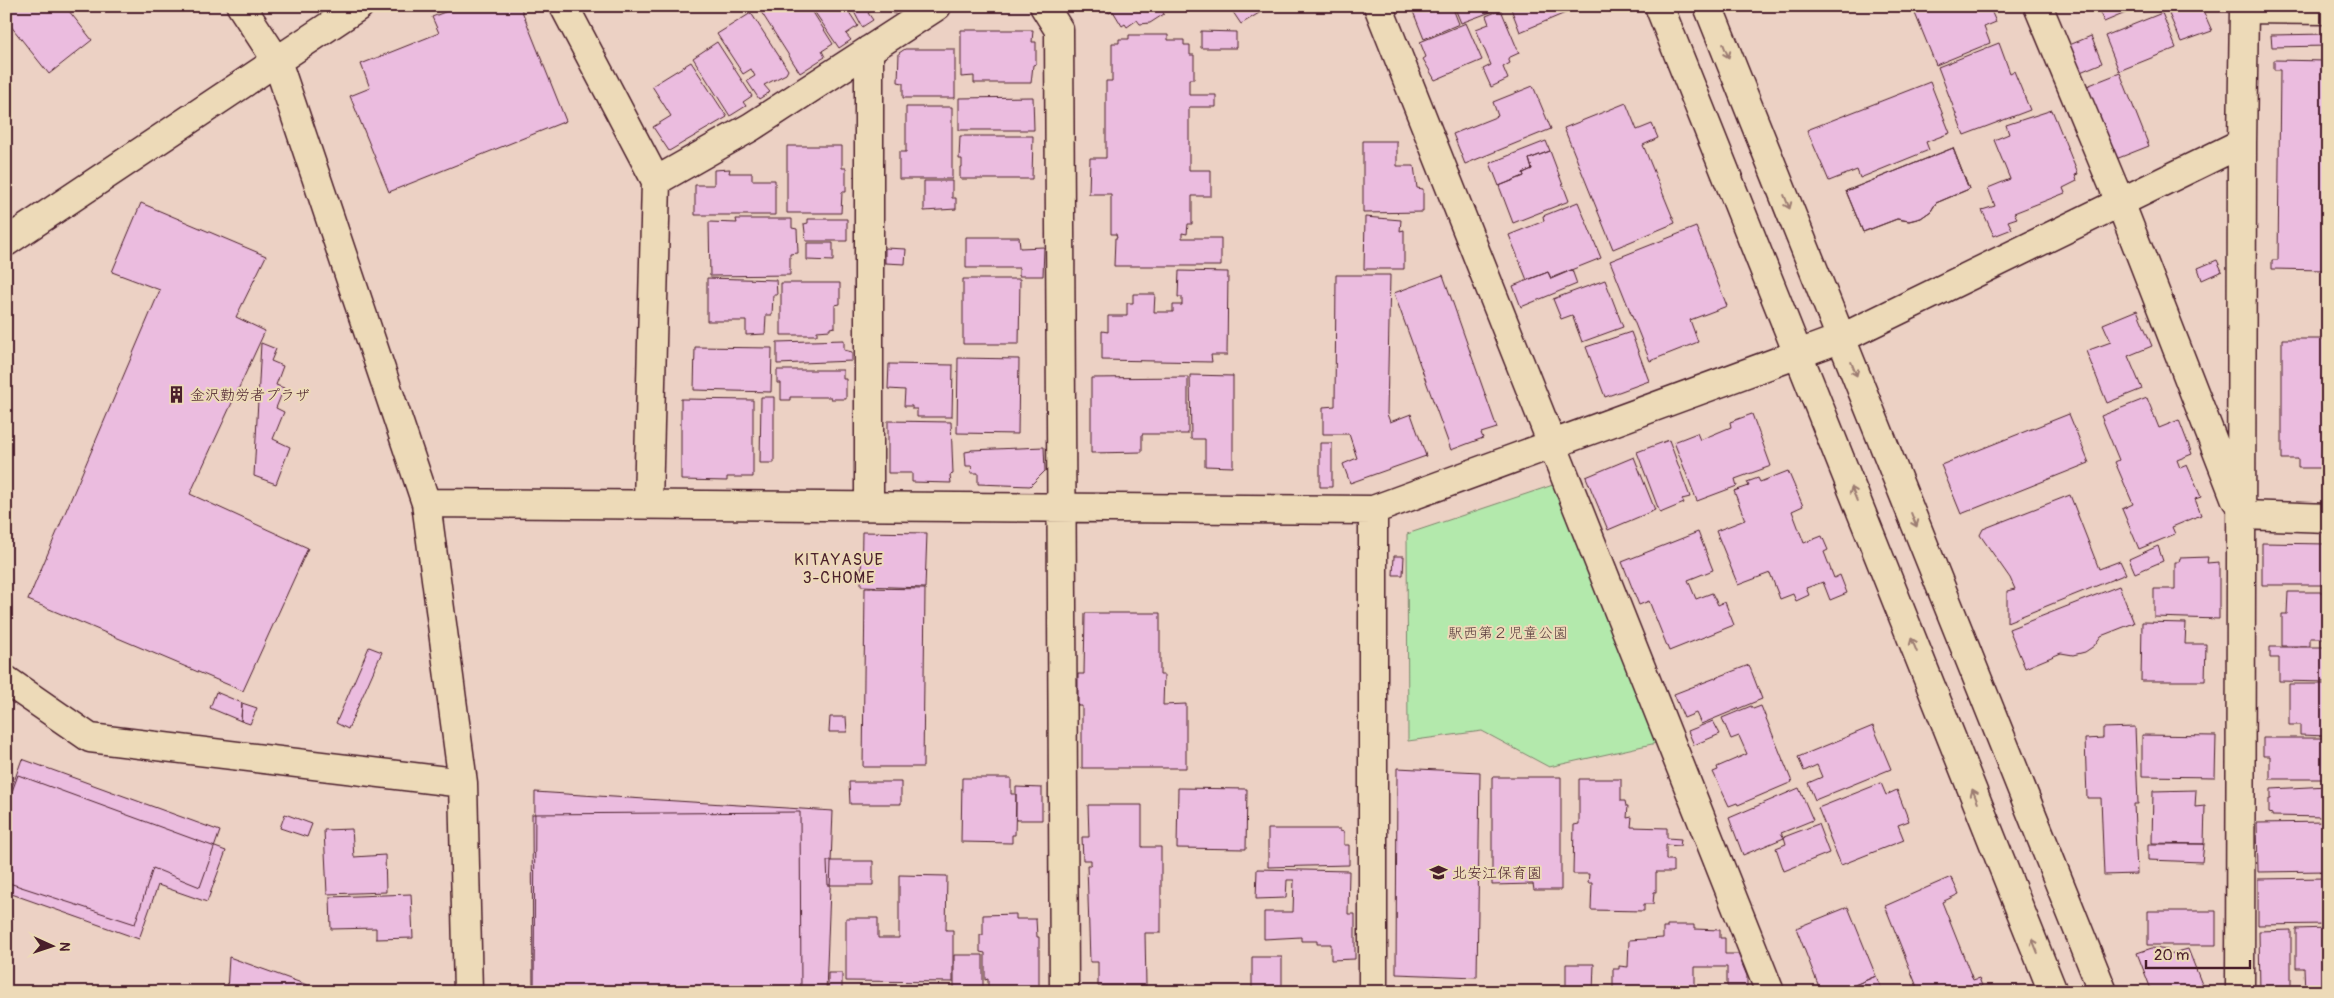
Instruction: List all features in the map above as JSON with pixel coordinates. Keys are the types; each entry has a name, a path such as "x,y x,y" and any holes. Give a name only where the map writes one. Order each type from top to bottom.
{"street":[{"path":"241,6 276,61 426,503 463,783 468,992"},
{"path":"6,242 359,6"},
{"path":"564,6 656,182 648,504"},
{"path":"656,182 751,127 937,6"},
{"path":"1044,6 1059,30 1064,992"},
{"path":"1378,6 1770,992"},
{"path":"1659,6 2053,992"},
{"path":"1708,6 2103,992"},
{"path":"2038,6 2120,202 2242,515"},
{"path":"2240,992 2244,8 2328,10"},
{"path":"868,505 869,50"},
{"path":"426,503 1061,506 1373,510 1842,338 2242,144"},
{"path":"1373,510 1373,992"},
{"path":"2242,515 2328,518"},
{"path":"6,680 90,738 463,783"}],"green space":[{"name":"駅西第２児童公園","path":"1556,484 1661,742 1549,767 1482,731 1408,741 1407,534"}],"building":[{"path":"6,6 65,6 92,40 49,74 6,20"},
{"path":"460,6 520,6 566,121 389,192 350,96 370,88 361,64 439,33 432,17"},
{"path":"809,6 833,44 822,51 825,57 800,73 758,7"},
{"path":"814,6 845,6 858,26 846,34 851,40 839,48 814,11 816,11"},
{"path":"851,6 878,6 868,13 873,20 862,27"},
{"path":"888,6 906,6 894,14"},
{"path":"1104,6 1159,6 1164,14 1150,23 1140,24 1137,20 1127,27 1125,24 1122,26 1113,11 1109,13"},
{"path":"1229,6 1262,6 1264,10 1241,24"},
{"path":"1417,6 1452,6 1459,24 1424,39 1412,9"},
{"path":"1454,6 1494,6 1496,10 1461,23"},
{"path":"1510,6 1582,6 1520,32"},
{"path":"1912,6 1989,6 1996,22 1984,27 1990,43 1936,65"},
{"path":"2097,6 2142,6 2104,22"},
{"path":"2169,6 2201,6 2212,31 2181,42 2169,14 2172,13"},
{"path":"1501,10 1519,53 1508,58 1510,63 1503,67 1508,79 1491,87 1483,69 1491,65 1476,29 1489,24 1486,16"},
{"path":"751,13 788,70 786,74 764,85 770,92 759,99 747,81 755,76 751,69 743,74 717,34"},
{"path":"2162,13 2176,48 2119,71 2105,36"},
{"path":"1466,23 1482,60 1435,80 1423,59 1426,57 1420,42"},
{"path":"961,30 1033,30 1032,42 1036,42 1036,64 1033,65 1031,83 974,83 974,76 961,77"},
{"path":"1201,31 1236,32 1236,48 1201,48"},
{"path":"2328,34 2328,46 2272,47 2271,35"},
{"path":"1129,35 1168,35 1168,40 1184,40 1184,45 1190,45 1190,55 1194,55 1194,79 1189,79 1189,95 1216,95 1216,107 1189,107 1189,170 1211,170 1211,196 1192,196 1192,224 1188,224 1187,234 1182,233 1182,238 1221,238 1221,266 1114,266 1115,238 1117,238 1116,234 1111,234 1111,194 1089,194 1090,158 1106,158 1106,81 1112,81 1112,43 1119,43 1119,39 1129,39"},
{"path":"2091,36 2102,63 2078,73 2067,46"},
{"path":"717,42 752,96 743,102 746,106 730,116 693,58"},
{"path":"1999,43 2010,73 2014,71 2030,110 1964,135 1938,67"},
{"path":"905,49 955,49 955,98 903,98 903,83 898,82 899,53"},
{"path":"2274,60 2326,61 2328,252 2324,252 2325,270 2272,269 2272,260 2278,260 2280,70 2274,70"},
{"path":"691,62 727,117 669,151 653,127 671,116 652,86"},
{"path":"2120,73 2149,146 2116,159 2087,86"},
{"path":"1930,82 1950,133 1926,142 1929,150 1860,178 1857,170 1829,181 1807,130"},
{"path":"1533,86 1551,129 1465,164 1453,134 1498,116 1493,102"},
{"path":"1033,97 1034,130 959,130 959,98"},
{"path":"1626,103 1637,130 1652,124 1658,138 1643,145 1675,223 1613,249 1564,128"},
{"path":"906,107 952,107 952,179 899,179 899,152 906,152"},
{"path":"2052,110 2078,174 2075,175 2077,181 2063,188 2065,193 2014,213 2017,218 2008,221 2012,229 1994,236 1982,210 1995,206 1988,188 2010,179 1994,140 2009,134 2006,125"},
{"path":"960,136 1033,136 1032,179 960,179 962,159 959,159"},
{"path":"1363,141 1397,141 1397,166 1414,166 1417,188 1423,189 1423,212 1363,213"},
{"path":"1546,141 1550,151 1529,159 1532,169 1523,173 1524,176 1499,186 1490,163"},
{"path":"787,146 842,146 842,168 846,168 846,192 842,192 841,213 787,213"},
{"path":"1953,148 1969,189 1936,203 1931,211 1921,218 1909,221 1897,219 1863,232 1846,191"},
{"path":"1953,148 1969,189 1936,203 1931,211 1921,218 1909,221 1897,219 1863,232 1846,191"},
{"path":"1550,151 1569,201 1513,223 1499,186 1524,176 1523,173 1532,169 1529,159"},
{"path":"730,169 729,173 752,173 752,180 775,180 775,215 695,215 695,185 714,185 714,170"},
{"path":"924,181 952,181 952,198 956,198 956,209 924,211"},
{"path":"1578,202 1601,258 1551,278 1548,272 1527,280 1509,235 1544,221 1543,216"},
{"name":"金沢勤労者プラザ","path":"141,203 266,256 236,317 265,331 190,494 308,548 243,691 28,600 160,290 112,272"},
{"path":"1365,217 1401,220 1400,231 1404,230 1404,269 1364,269"},
{"path":"736,219 792,219 792,228 797,229 798,253 790,254 790,275 710,276 709,222 737,223"},
{"path":"808,219 847,219 847,241 806,241 804,224 808,223"},
{"path":"1696,227 1727,306 1690,320 1698,342 1650,361 1610,261"},
{"path":"966,237 1019,237 1020,248 1044,247 1043,276 1019,276 1019,268 966,268"},
{"path":"807,243 833,243 833,261 807,260"},
{"path":"885,248 906,249 905,264 885,263"},
{"path":"2217,260 2222,271 2202,280 2198,268"},
{"path":"1572,270 1577,284 1521,307 1513,286 1548,272 1551,279"},
{"path":"1179,271 1228,272 1227,355 1211,355 1212,362 1102,360 1102,331 1108,332 1108,316 1127,316 1127,303 1133,303 1133,294 1155,294 1154,312 1173,312 1173,305 1182,305 1182,297 1178,297"},
{"path":"1336,275 1390,275 1387,414 1390,422 1411,414 1426,456 1350,483 1343,464 1357,458 1349,434 1323,434 1323,407 1335,406"},
{"path":"1443,275 1497,428 1481,433 1483,438 1451,450 1394,293"},
{"path":"707,278 776,280 777,295 773,295 772,315 766,315 765,334 746,335 746,321 707,321"},
{"path":"963,279 1020,279 1019,344 963,344"},
{"path":"1605,280 1623,327 1582,342 1572,315 1561,319 1553,299"},
{"path":"781,283 840,283 840,304 835,305 835,327 830,328 830,330 817,331 817,335 781,335"},
{"path":"2137,310 2152,346 2128,356 2142,389 2107,403 2086,351 2111,342 2103,324"},
{"path":"1631,332 1649,381 1605,397 1586,347"},
{"path":"2282,339 2328,339 2328,468 2298,468 2298,459 2282,459"},
{"path":"844,340 844,350 852,352 852,361 777,364 777,342"},
{"path":"261,343 276,349 271,361 283,366 276,385 284,388 276,408 284,412 273,439 290,447 276,484 254,476"},
{"path":"695,347 772,348 771,392 694,390"},
{"path":"958,358 1019,359 1018,434 957,433"},
{"path":"889,364 953,365 952,417 917,417 917,409 912,409 912,406 904,406 905,390 888,389"},
{"path":"777,370 843,370 843,379 846,379 846,399 790,397 790,400 781,400 781,383 777,383"},
{"path":"1190,375 1233,376 1233,467 1205,466 1205,439 1191,439"},
{"path":"1188,377 1188,434 1142,434 1142,452 1091,453 1091,378"},
{"path":"761,397 774,397 774,463 760,463"},
{"path":"2147,398 2159,428 2179,420 2192,454 2177,460 2180,468 2187,465 2201,497 2195,499 2201,515 2172,527 2175,534 2139,549 2122,509 2133,504 2115,462 2119,460 2101,416"},
{"path":"681,399 753,400 753,477 727,477 727,481 681,480"},
{"path":"1752,414 1771,466 1735,479 1737,486 1697,501 1674,442 1697,433 1700,440 1731,427 1730,422"},
{"path":"2069,414 2089,463 1961,514 1941,465"},
{"path":"888,421 951,422 953,474 950,475 951,483 912,482 912,473 888,473"},
{"path":"1669,440 1690,497 1682,499 1684,503 1660,513 1637,452"},
{"path":"1320,443 1332,443 1332,487 1320,487"},
{"path":"1044,447 1045,471 1030,486 978,484 978,473 971,473 972,466 966,466 965,452 971,450"},
{"path":"1634,457 1655,510 1608,530 1586,477"},
{"path":"1788,471 1803,506 1792,511 1804,543 1822,536 1828,550 1824,552 1834,578 1840,575 1847,593 1830,600 1823,582 1806,588 1809,595 1796,601 1793,594 1780,599 1770,573 1738,585 1716,531 1745,520 1734,491 1749,486 1747,482 1758,478 1760,482"},
{"path":"2070,495 2099,569 2120,561 2126,574 2007,622 2007,591 2015,589 2010,578 1980,535 1983,529"},
{"path":"862,532 927,533 925,588 861,586"},
{"path":"1698,532 1713,570 1688,580 1696,599 1712,593 1718,605 1725,602 1734,625 1669,651 1649,601 1639,605 1622,562"},
{"path":"2262,543 2328,544 2328,585 2262,585"},
{"path":"2158,546 2163,561 2135,573 2129,559"},
{"path":"1394,556 1404,556 1403,575 1393,575"},
{"path":"2208,557 2207,563 2219,562 2219,619 2154,617 2154,589 2175,589 2175,562 2179,562 2180,558"},
{"path":"2119,586 2134,623 2101,636 2094,646 2085,652 2073,655 2061,653 2025,668 2009,629"},
{"path":"865,588 925,589 923,767 863,767"},
{"path":"2288,592 2328,592 2328,638 2310,638 2310,646 2282,646 2282,614 2287,614"},
{"path":"1085,613 1160,613 1160,675 1164,675 1163,705 1186,704 1186,768 1082,768 1082,706 1078,706 1078,674 1084,674"},
{"path":"2142,622 2186,623 2185,644 2206,644 2205,681 2141,681"},
{"path":"369,647 382,652 348,729 336,723"},
{"path":"2270,647 2328,647 2328,682 2279,681 2279,658 2270,658"},
{"path":"1749,665 1762,699 1701,724 1696,713 1684,718 1674,694"},
{"path":"2289,684 2328,684 2328,736 2300,735 2300,725 2289,725"},
{"path":"216,692 242,703 241,721 210,708"},
{"path":"242,703 257,708 250,724 241,721"},
{"path":"1751,706 1753,709 1761,706 1792,782 1738,805 1737,803 1729,806 1713,772 1718,770 1717,767 1747,754 1739,736 1731,739 1722,718"},
{"path":"830,717 846,717 847,732 829,732"},
{"path":"1713,721 1720,734 1694,745 1688,731"},
{"path":"1873,726 1891,769 1815,800 1808,783 1822,777 1817,765 1804,771 1798,757"},
{"path":"2135,727 2138,804 2134,804 2137,874 2104,875 2101,798 2087,798 2085,739 2103,738 2103,728"},
{"path":"2142,735 2216,736 2215,777 2142,776"},
{"path":"2263,738 2328,738 2328,779 2270,779 2270,756 2263,756"},
{"path":"22,759 220,831 200,887 153,868 135,924 6,882 6,797 8,798"},
{"name":"北安江保育園","path":"1397,768 1480,772 1477,977 1396,974"},
{"path":"18,775 226,851 207,902 158,885 139,939 6,892 6,808"},
{"path":"1492,777 1561,777 1561,890 1534,890 1533,884 1492,885"},
{"path":"962,778 1011,778 1011,794 1016,794 1015,835 1012,835 1012,843 961,842"},
{"path":"1579,779 1621,779 1621,801 1625,801 1626,806 1628,806 1627,818 1632,817 1631,827 1667,828 1667,838 1681,839 1680,846 1666,845 1666,860 1673,860 1673,872 1656,872 1656,892 1654,892 1653,904 1644,904 1644,911 1591,910 1592,883 1588,883 1589,874 1573,874 1574,825 1579,824"},
{"path":"849,782 901,782 901,804 850,804"},
{"path":"1881,783 1886,795 1897,790 1909,821 1898,825 1904,840 1841,865 1818,808"},
{"path":"2328,786 2328,813 2326,813 2325,817 2272,816 2269,813 2271,789"},
{"path":"1016,787 1042,788 1042,820 1016,820"},
{"path":"1178,788 1247,789 1246,849 1177,848"},
{"path":"1799,788 1813,820 1781,833 1784,838 1743,855 1729,818"},
{"path":"2196,790 2195,807 2205,806 2204,844 2152,843 2153,791"},
{"path":"535,792 833,811 826,992 534,992"},
{"path":"1088,805 1142,805 1142,847 1161,847 1161,933 1145,933 1146,986 1098,986 1098,962 1090,962 1087,865 1091,865 1091,860 1083,860 1082,837 1089,837"},
{"path":"800,812 801,992 533,992 532,814"},
{"path":"285,814 312,824 307,837 280,828"},
{"path":"2328,822 2328,871 2258,872 2257,823"},
{"path":"1818,824 1829,853 1784,871 1776,848 1786,844 1784,837"},
{"path":"352,829 354,857 385,855 386,892 327,894 324,830"},
{"path":"1268,829 1340,829 1340,831 1344,832 1344,845 1349,845 1349,865 1268,867"},
{"path":"2148,844 2204,844 2202,862 2148,860"},
{"path":"827,861 873,861 873,885 828,885"},
{"path":"1257,869 1349,871 1348,914 1355,914 1355,959 1331,960 1331,944 1317,944 1317,941 1301,941 1301,937 1264,939 1264,912 1293,912 1294,880 1287,880 1286,898 1256,899"},
{"path":"899,875 947,876 946,930 953,930 953,982 846,981 846,918 878,918 878,938 899,938"},
{"path":"1951,877 1959,894 1942,902 1973,980 1979,978 1982,986 1967,992 1919,992 1885,906"},
{"path":"2328,878 2328,924 2258,925 2258,879"},
{"path":"411,894 413,938 376,939 376,928 331,929 330,897"},
{"path":"1848,907 1876,976 1838,992 1821,992 1796,928"},
{"path":"2148,911 2216,911 2216,945 2148,945"},
{"path":"1016,914 1016,919 1036,919 1037,937 1039,937 1039,991 988,992 988,979 985,980 985,953 980,952 980,935 983,935 983,915"},
{"path":"1667,925 1694,925 1694,929 1720,930 1720,938 1725,938 1725,954 1738,954 1747,976 1747,986 1727,986 1727,967 1695,967 1695,990 1613,992 1613,969 1619,969 1619,966 1628,967 1629,940 1663,938 1663,928 1667,928"},
{"path":"2328,928 2328,992 2305,992 2304,968 2296,968 2296,929"},
{"path":"2291,930 2291,992 2260,992 2259,931"},
{"path":"2152,948 2168,950 2170,954 2188,949 2203,987 2195,990 2196,992 2152,992 2137,953"},
{"path":"954,955 983,955 983,987 980,987 980,992 954,992"},
{"path":"229,957 321,990 321,992 227,992"},
{"path":"1252,957 1282,957 1282,989 1298,989 1299,992 1252,992"},
{"path":"1566,964 1594,964 1593,992 1566,992"},
{"path":"828,973 842,973 842,992 828,992"},
{"path":"1876,976 1883,992 1858,992 1855,985"}],"place":[{"name":"金沢勤労者プラザ","path":"176,395"},
{"name":"北安江保育園","path":"1438,873"}],"district":[{"name":"KITAYASUE 3-CHOME","path":"839,568"}]}
